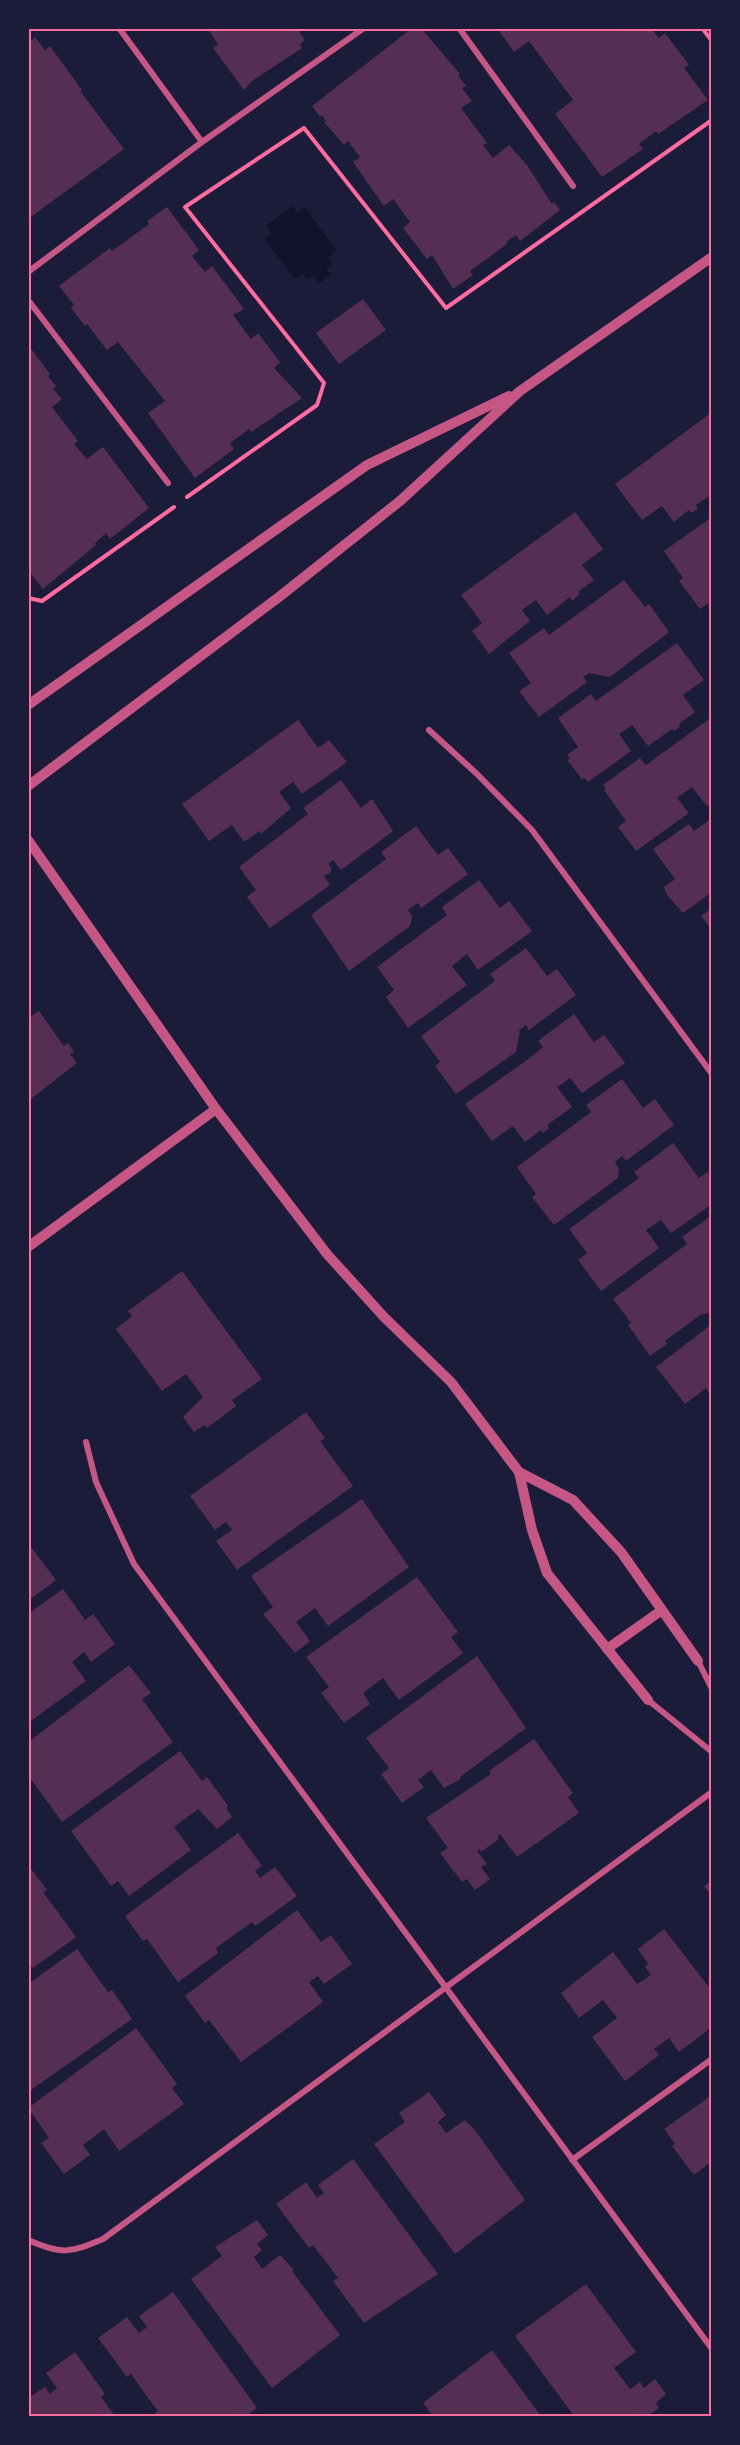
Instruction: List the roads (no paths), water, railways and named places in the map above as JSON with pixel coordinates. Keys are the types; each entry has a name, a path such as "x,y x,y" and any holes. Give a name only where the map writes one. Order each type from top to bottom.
{"street":[{"path":"119,28 202,142"},
{"path":"28,273 202,142 364,28"},
{"path":"459,28 573,186"},
{"path":"28,786 279,597 381,516 520,391 711,257"},
{"path":"28,300 168,483"},
{"path":"28,705 367,465 520,391"},
{"path":"429,730 477,774 532,830 711,1074"},
{"path":"28,840 216,1109 327,1254 384,1317 451,1382 519,1472 532,1530 547,1573 648,1700 711,1752"},
{"path":"28,1247 216,1109"},
{"path":"86,1442 96,1482 134,1564 711,2349"},
{"path":"519,1472 573,1500 621,1551 698,1661 711,1689"},
{"path":"607,1649 662,1610"},
{"path":"28,2240 51,2251 76,2251 103,2239 711,1792"},
{"path":"572,2160 711,2059"}]}
